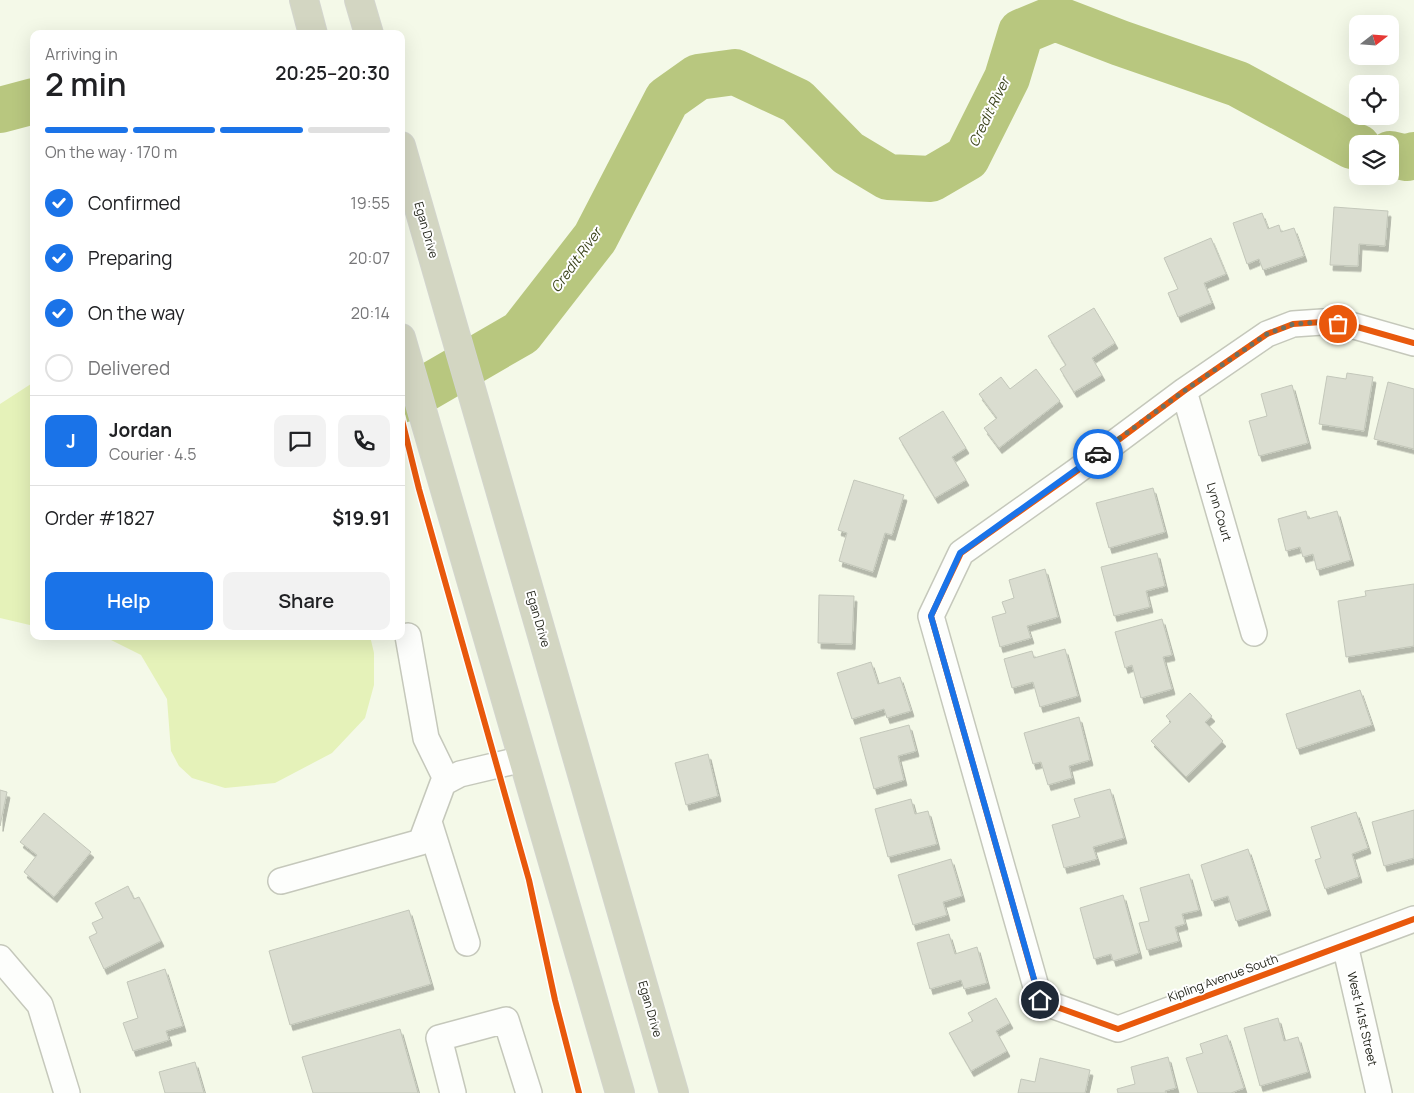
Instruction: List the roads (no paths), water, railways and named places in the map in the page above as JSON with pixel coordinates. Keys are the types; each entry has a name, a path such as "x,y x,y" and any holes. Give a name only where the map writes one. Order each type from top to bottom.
{"highway":[{"path":"304,0 312,30"},
{"path":"359,0 368,30"},
{"name":"Egan Drive","path":"405,160 674,1093"},
{"path":"405,352 620,1093"}],"street":[{"path":"1184,391 1267,334 1293,324 1322,322 1354,326 1414,342"},
{"name":"Kipling Avenue South","path":"1184,391 1074,473 960,553 931,616 1040,1000 1118,1029 1414,919"},
{"name":"Lynn Court","path":"1184,391 1254,633"},
{"path":"408,636 426,738 447,781"},
{"path":"281,881 421,842 443,783 460,774 523,759"},
{"path":"429,822 467,943"},
{"name":"West 141st Street","path":"1345,945 1379,1093"},
{"path":"0,958 40,1005 68,1093"},
{"path":"453,1093 439,1038 506,1020 529,1093"}],"waterway":[{"name":"Credit River","path":"405,398 521,333 595,238 667,99 698,77 735,72 797,101 848,153 888,177 931,179 967,158 1007,78 1021,32 1055,18 1238,84 1349,144"},
{"name":"Credit River","path":"0,110 30,102"},
{"name":"Credit River","path":"1399,156 1407,158 1414,155"}]}
